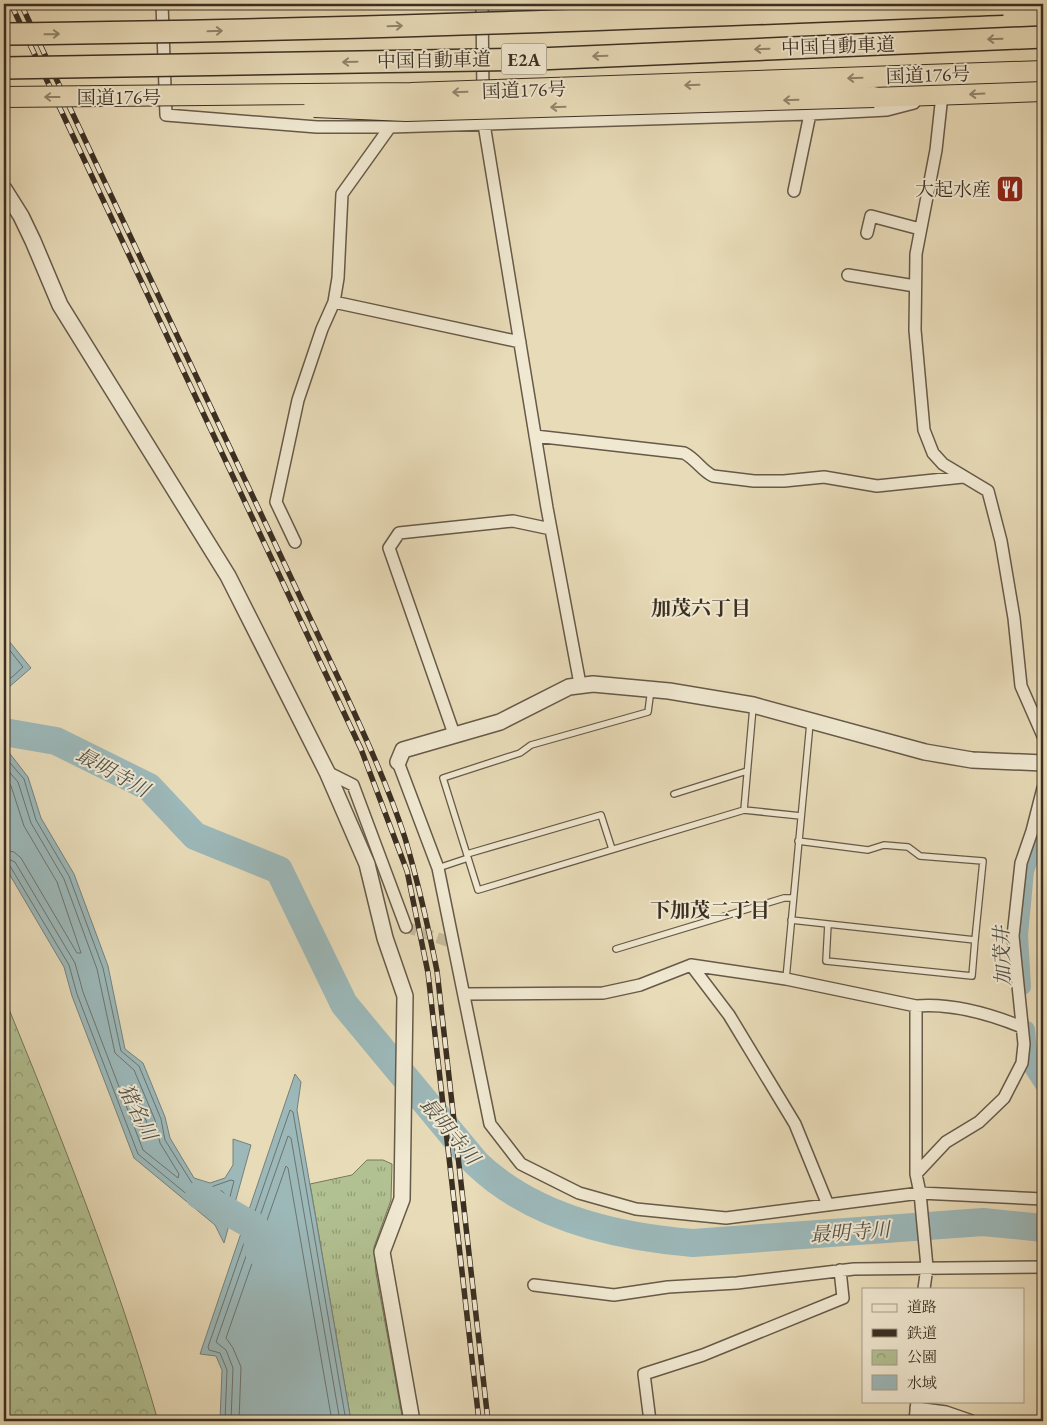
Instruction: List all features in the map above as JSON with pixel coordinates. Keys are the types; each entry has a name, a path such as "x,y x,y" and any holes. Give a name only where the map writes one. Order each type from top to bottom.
{"highway":[{"name":"中国自動車道","path":"4,34 169,33 1003,4"},
{"name":"中国自動車道","path":"4,68 538,59 1043,37"},
{"name":"国道176号","path":"4,97 124,98 411,93 664,86 1043,70"},
{"path":"124,98 406,111 942,95 1043,90"}],"street":[{"path":"162,4 166,116 317,127 390,127 887,110 942,95 935,159 920,229 916,286 917,352 927,442 933,453 943,464 988,490 1001,541 1014,618 1021,686 1043,736"},
{"path":"482,4 484,124 535,436 580,684"},
{"path":"794,191 810,114"},
{"path":"295,542 276,502 298,400 322,329 334,302 338,278 342,194 390,127"},
{"path":"4,189 21,216 60,305 228,576 327,772 367,864 385,938 405,996 402,1199 382,1252 412,1421"},
{"path":"866,232 870,216 920,229"},
{"path":"848,275 916,286"},
{"path":"334,302 520,342"},
{"path":"535,436 684,453 692,457 707,473 713,476 754,481 784,482 824,477 878,486 963,477"},
{"path":"454,734 389,548 399,533 512,521 551,529"},
{"path":"1043,763 972,760 925,752 753,705 651,689 580,684 569,687 500,722 404,750 398,762 438,868 490,1124 521,1164 579,1194 636,1209 726,1218 920,1196 1043,1199"},
{"path":"327,772 353,785 406,927"},
{"path":"916,1174 946,1142 979,1122 1004,1098 1022,1062 1024,1044 1013,936 1021,863 1043,788"},
{"path":"464,994 603,992 640,985 691,966 786,979 916,1006 936,1004 1003,1019 1022,1027"},
{"path":"691,966 729,1015 795,1124 828,1205"},
{"path":"916,1006 916,1174 927,1262 924,1288"},
{"path":"534,1285 614,1295 668,1287 736,1284 840,1270 927,1262 1043,1267"},
{"path":"650,1421 644,1374 703,1355 842,1298 840,1270"},
{"path":"916,1421 917,1404 972,1421"}],"lane":[{"path":"651,689 648,712 531,745 520,752 443,778 478,890 744,810 801,816"},
{"path":"744,810 753,705"},
{"path":"786,979 810,720"},
{"path":"674,794 747,771"},
{"path":"438,868 468,856 601,815 612,849"},
{"path":"798,841 868,850 884,845 892,845 908,847 920,856 983,861 972,976 826,961 828,924"},
{"path":"616,949 784,898 792,898"},
{"path":"790,920 974,940"}],"green space":[{"path":"4,997 87,1207 125,1314 158,1421 4,1421"},
{"path":"367,1160 383,1160 392,1164 391,1200 374,1247 376,1273 403,1421 351,1421 310,1184 352,1175"}],"water":[{"path":"4,635 31,668 9,687 4,679"},
{"name":"猪名川","path":"4,746 28,777 41,818 74,874 108,966 125,1049 143,1063 165,1117 170,1138 194,1178 210,1183 225,1178 233,1165 233,1139 251,1145 224,1243 215,1225 134,1158 72,996 64,967 4,865"},
{"path":"295,1074 301,1082 297,1110 351,1421 220,1421 222,1370 216,1356 200,1354"}],"waterway":[{"name":"最明寺川","path":"4,732 56,741 149,787 195,836 279,870 344,1004 476,1163 498,1182 549,1210 577,1221 635,1236 693,1243 983,1222 1043,1228"},
{"name":"加茂井","path":"1023,987 1020,935 1026,871 1043,824"},
{"name":"加茂井","path":"1027,1029 1030,1065 1043,1085"},
{"name":"猪名川","path":"199,1195 255,1227 259,1252"}],"tunnel":[{"path":"406,927 453,943"}],"railway":[{"path":"11,4 361,749 407,871 428,973 479,1421"},
{"path":"21,4 368,742 405,838 437,971 488,1421"}],"place":[{"name":"大起水産","path":"1010,189"}],"district":[{"name":"加茂六丁目","path":"701,608"},
{"name":"下加茂二丁目","path":"710,910"}]}
